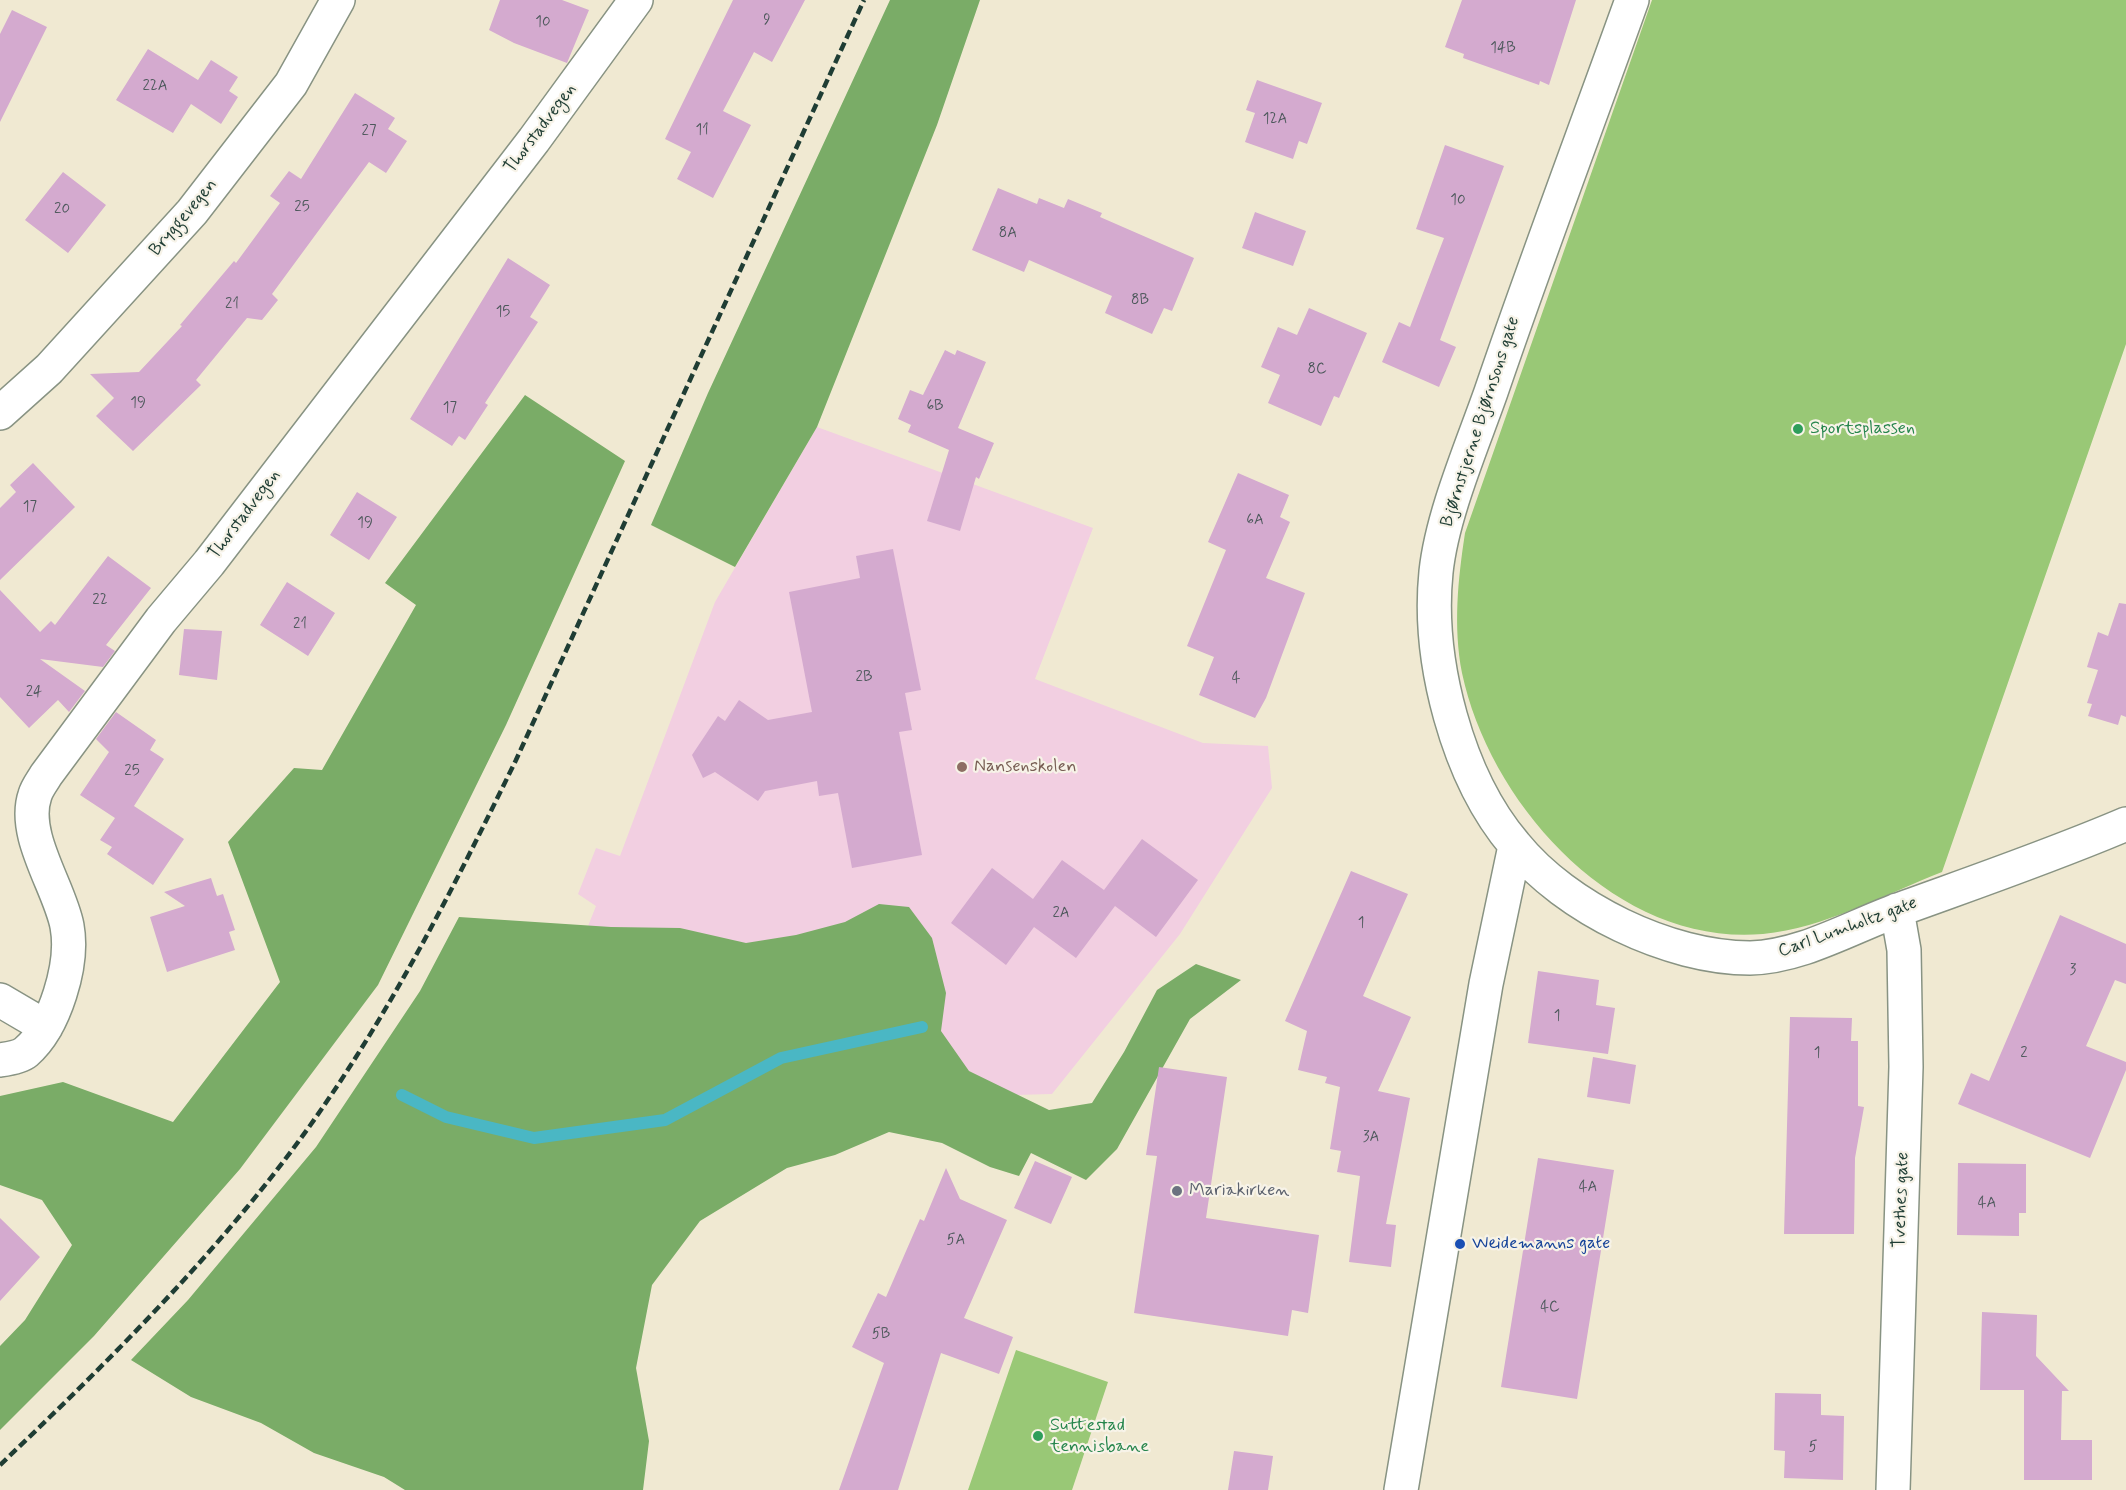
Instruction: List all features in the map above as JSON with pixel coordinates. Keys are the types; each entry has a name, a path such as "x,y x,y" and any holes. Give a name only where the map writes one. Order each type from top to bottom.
{"street":[{"name":"Bryggevegen","path":"0,413 49,369 192,212 291,84 338,0"},
{"name":"Thorstadvegen","path":"0,1060 25,1054 46,1027 64,987 67,928 53,884 37,850 33,819 34,797 46,775 161,620 209,563 534,140 636,0"},
{"name":"Bjørnstjerne Bjørnsons gate","path":"1515,846 1491,809 1472,773 1453,719 1436,647 1436,569 1444,533 1504,354 1632,0"},
{"name":"Carl Lumholtz gate","path":"1515,846 1556,884 1594,910 1631,929 1676,946 1750,958 1787,954 1897,910 2048,857 2126,824"},
{"path":"1401,1490 1486,984 1515,846"},
{"name":"Tvethes gate","path":"1893,1490 1906,1067 1904,950 1897,910"},
{"path":"0,1000 46,1027"}],"shaded area":[{"name":"Nansenskolen","path":"817,427 1093,528 1035,679 1203,743 1268,746 1272,788 1180,934 1052,1094 978,1096 639,983 588,926 596,906 578,894 596,848 620,856 715,602"}],"green space":[{"path":"890,0 980,0 937,125 817,427 735,567 651,525 708,393"},
{"name":"Sportsplassen","path":"1652,0 2126,0 2126,344 1942,872 1832,918 1786,931 1763,934 1709,932 1658,917 1611,892 1568,858 1531,817 1500,771 1477,723 1459,655 1458,603 1465,533"},
{"path":"525,395 625,461 506,725 378,985 240,1169 94,1336 0,1430 0,1346 25,1320 72,1245 42,1200 0,1185 0,1096 63,1082 173,1122 280,982 228,842 294,768 322,770 416,605 385,583"},
{"path":"879,904 909,907 932,938 946,993 941,1031 969,1071 1049,1110 1092,1103 1124,1052 1157,990 1196,964 1241,980 1190,1019 1117,1149 1086,1180 1031,1153 1019,1176 990,1167 942,1143 889,1132 835,1155 787,1168 700,1221 652,1285 636,1368 649,1441 643,1490 405,1490 384,1477 314,1453 261,1423 191,1397 131,1360 188,1300 316,1147 420,991 459,917 611,927 680,928 746,943 796,935 845,922"},
{"name":"Suttestad tennisbane","path":"1016,1350 1108,1382 1072,1490 968,1490"}],"building":[{"path":"500,0 562,0 589,10 567,63 514,43 489,30"},
{"path":"733,0 805,0 772,62 754,52 723,111 751,125 713,198 677,179 691,152 665,139"},
{"path":"1462,0 1576,0 1549,85 1540,81 1539,85 1463,58 1464,54 1445,47"},
{"path":"12,10 47,27 0,122 0,34"},
{"path":"148,49 198,80 211,60 238,77 229,91 238,97 221,124 191,104 173,133 116,100"},
{"path":"1257,80 1322,103 1307,144 1299,141 1293,159 1245,142 1255,113 1246,110"},
{"path":"355,93 395,118 388,129 407,141 386,173 369,162 272,294 278,300 262,320 247,318 196,380 201,385 133,451 96,416 114,398 90,374 139,372 182,326 180,325 234,261 236,263 280,203 270,196 289,171 301,179"},
{"path":"1445,145 1504,166 1440,340 1456,347 1439,387 1382,362 1399,322 1410,327 1444,238 1416,229"},
{"path":"63,172 106,205 68,253 25,220"},
{"path":"998,188 1037,204 1039,198 1064,208 1068,199 1102,213 1100,217 1194,258 1172,311 1164,308 1152,334 1105,313 1112,296 1029,260 1024,272 972,250"},
{"path":"1255,212 1306,231 1293,266 1242,248"},
{"path":"508,258 550,285 530,317 538,322 485,403 488,405 465,440 459,436 452,446 410,419"},
{"path":"1309,308 1367,333 1339,398 1334,396 1321,426 1268,403 1280,375 1261,367 1278,327 1297,335"},
{"path":"945,350 955,355 957,350 986,362 958,428 994,443 979,479 976,477 960,531 927,521 949,450 908,432 911,425 898,419 910,390 923,395"},
{"path":"33,463 75,507 0,580 0,508 16,492 10,485"},
{"path":"1238,473 1289,495 1280,517 1290,522 1266,578 1305,593 1266,698 1255,718 1199,695 1214,657 1187,646 1226,550 1208,542"},
{"path":"357,492 397,517 369,560 330,535"},
{"path":"893,549 921,690 905,693 912,730 899,732 922,855 852,868 838,793 819,796 817,781 765,791 758,801 715,772 703,778 692,755 718,716 725,721 739,700 768,720 812,712 789,592 860,578 856,556"},
{"path":"108,556 151,588 106,645 115,651 103,667 40,659 85,691 69,712 58,700 29,728 0,697 0,590 40,632 51,621 55,625"},
{"path":"287,582 335,613 308,656 260,625"},
{"path":"2119,603 2126,604 2126,717 2121,715 2118,725 2088,716 2092,704 2087,703 2098,670 2087,667 2098,632 2108,636"},
{"path":"184,629 222,631 217,680 179,675"},
{"path":"116,712 156,740 150,750 164,759 134,806 184,839 153,885 107,854 112,847 100,840 115,818 80,795 109,752 96,739"},
{"path":"1142,839 1198,880 1156,937 1115,906 1076,958 1034,927 1006,965 951,923 992,868 1033,899 1062,860 1104,890"},
{"path":"1351,871 1408,894 1363,996 1411,1017 1378,1091 1410,1098 1386,1224 1396,1225 1391,1267 1349,1262 1360,1176 1337,1172 1341,1151 1330,1149 1340,1087 1325,1083 1327,1077 1298,1070 1307,1031 1285,1021"},
{"path":"211,878 217,896 223,894 235,930 229,932 235,950 167,972 150,917 185,906 164,892"},
{"path":"2060,915 2126,944 2126,984 2115,980 2086,1046 2126,1062 2126,1070 2090,1158 1958,1104 1971,1073 1989,1081"},
{"path":"1538,971 1599,980 1596,1005 1615,1008 1608,1054 1528,1043"},
{"path":"1790,1017 1852,1018 1851,1041 1858,1041 1858,1106 1864,1107 1855,1158 1854,1234 1784,1234"},
{"path":"1593,1057 1636,1065 1630,1104 1587,1097"},
{"name":"Mariakirken","path":"1159,1067 1227,1077 1206,1218 1319,1235 1308,1313 1292,1310 1288,1336 1134,1313 1157,1156 1146,1155"},
{"path":"1538,1158 1614,1170 1577,1399 1501,1387"},
{"path":"1035,1161 1072,1177 1051,1224 1014,1208"},
{"path":"1958,1163 2026,1164 2026,1213 2019,1213 2019,1236 1957,1235"},
{"path":"946,1168 960,1199 1007,1220 964,1318 1013,1337 999,1374 941,1353 898,1490 839,1490 884,1363 852,1347 878,1293 886,1297 920,1219 924,1221"},
{"path":"0,1218 40,1257 0,1301"},
{"path":"1982,1312 2037,1315 2036,1356 2069,1391 2062,1391 2061,1440 2092,1440 2092,1480 2024,1480 2024,1390 1980,1390"},
{"path":"1775,1393 1821,1394 1821,1415 1844,1416 1843,1480 1784,1478 1785,1451 1774,1450"},
{"path":"1234,1451 1273,1456 1268,1490 1228,1490"}],"waterway":[{"path":"402,1095 446,1117 534,1138 665,1120 781,1058 922,1027"}],"railway":[{"path":"0,1465 123,1345 239,1217 309,1127 394,994 445,902 516,760 864,0"}],"place":[{"name":"Sportsplassen","path":"1798,429"},
{"name":"Nansenskolen","path":"962,767"},
{"name":"Mariakirken","path":"1177,1191"},
{"name":"Weidemanns gate","path":"1460,1244"},
{"name":"Suttestad tennisbane","path":"1038,1436"}]}
